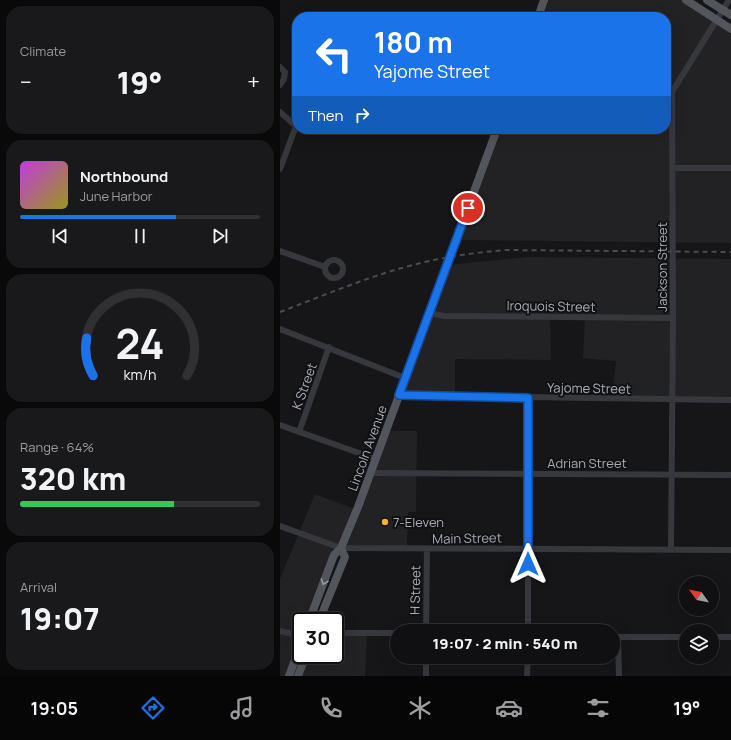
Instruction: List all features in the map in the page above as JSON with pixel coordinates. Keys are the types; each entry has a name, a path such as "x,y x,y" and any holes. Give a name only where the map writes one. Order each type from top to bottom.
{"main road":[{"path":"539,12 543,0"},
{"path":"686,0 731,29"},
{"path":"707,0 731,15"},
{"name":"Lincoln Avenue","path":"313,612 334,555 341,548 371,473 495,134"},
{"name":"Lincoln Avenue","path":"323,612 344,557 341,548"},
{"path":"289,676 294,664"},
{"path":"298,676 303,664"}],"street":[{"name":"Jackson Street","path":"671,549 670,474 673,318 672,92 729,0"},
{"path":"280,67 285,72 284,79 280,85"},
{"path":"280,112 292,122"},
{"path":"280,169 293,134"},
{"path":"673,168 731,168"},
{"path":"280,252 325,267"},
{"name":"Iroquois Street","path":"429,313 445,316 673,318"},
{"path":"280,329 405,378"},
{"name":"K Street","path":"299,432 329,347"},
{"name":"Yajome Street","path":"399,395 731,400"},
{"path":"528,398 528,624"},
{"path":"280,425 376,459"},
{"name":"Adrian Street","path":"371,473 731,475"},
{"name":"Main Street","path":"280,526 341,548 427,550 528,548 731,550"},
{"name":"H Street","path":"426,624 427,550"},
{"path":"280,631 292,634"},
{"path":"344,634 390,633"},
{"path":"719,637 731,636"},
{"path":"620,637 679,637"},
{"path":"426,664 426,676"},
{"path":"527,676 528,664"},
{"path":"618,664 619,676"}],"shaded area":[{"path":"545,0 686,0 731,29 731,243 456,240 495,134 671,134 671,12 540,12"},
{"path":"527,257 731,259 731,400 612,399 616,361 583,358 585,317 550,317 551,360 455,359 455,396 399,395 447,265"},
{"path":"386,431 417,431 416,512 408,512 407,549 341,548 334,555 312,612 292,612 292,664 294,664 289,676 280,676 280,579 315,494 357,510"},
{"path":"344,633 367,633 365,676 298,676 303,664 344,664"}],"railway":[{"path":"280,312 395,270 434,260 470,254 506,250 731,252"}],"place":[{"name":"7-Eleven","path":"385,522"}],"route":[{"path":"468,208 399,395 528,398 528,564"}]}
